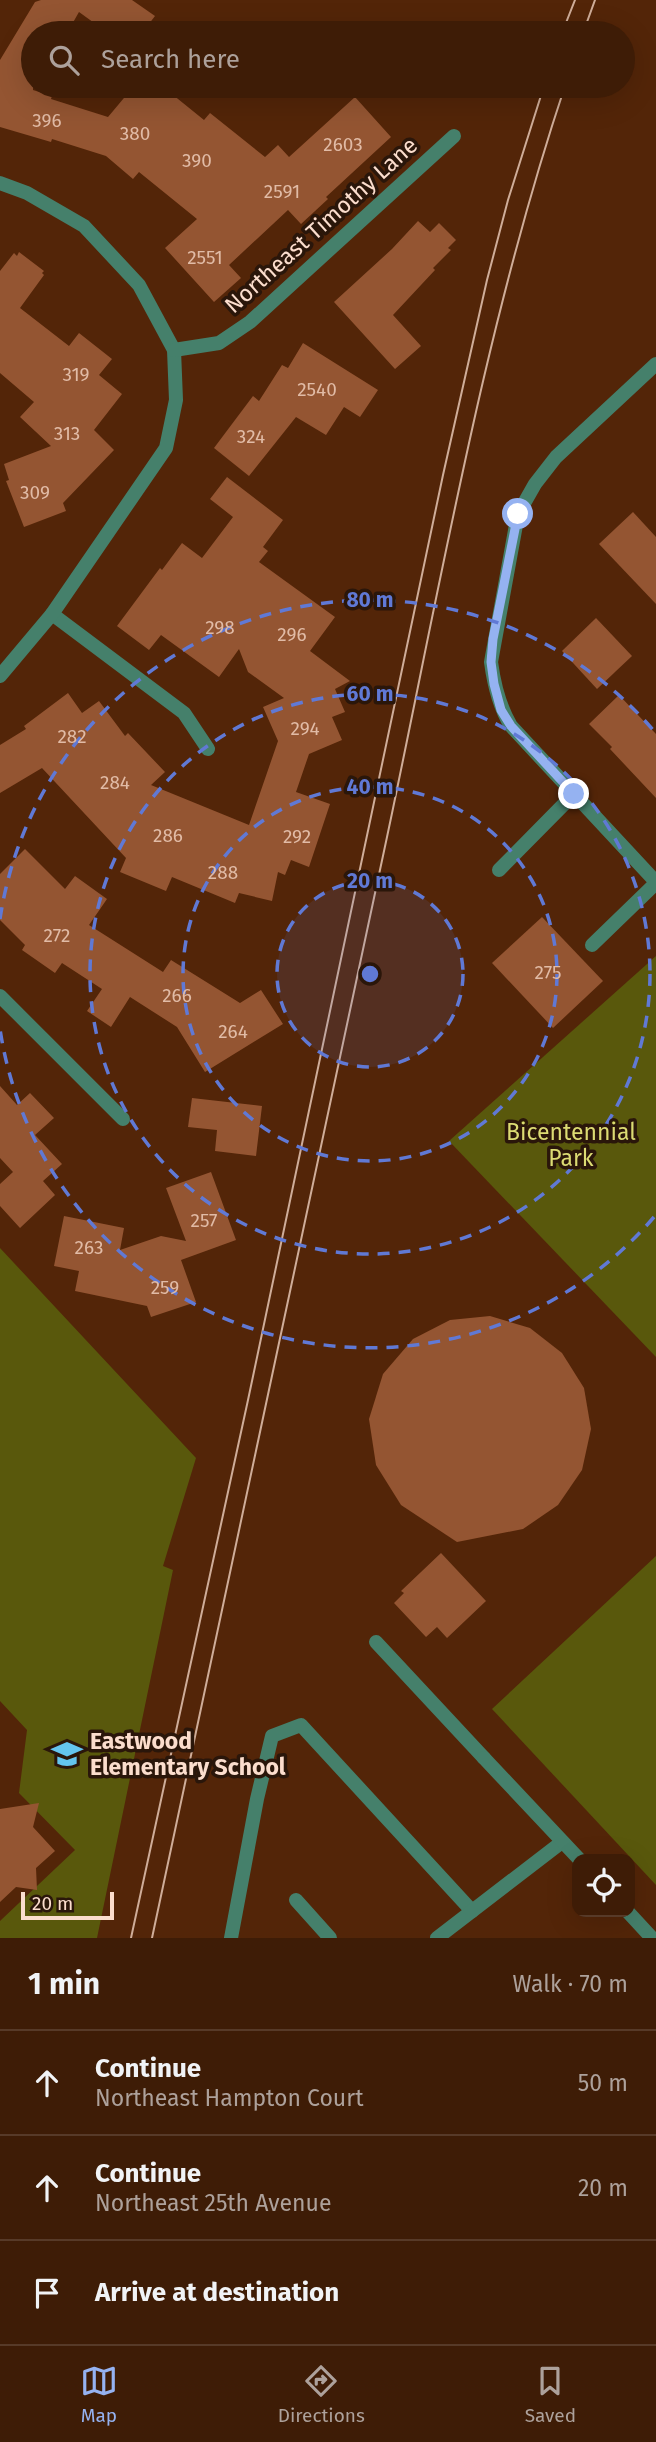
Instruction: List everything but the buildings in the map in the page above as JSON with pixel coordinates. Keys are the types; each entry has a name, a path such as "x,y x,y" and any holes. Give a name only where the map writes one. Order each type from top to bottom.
{"street":[{"name":"Northeast Timothy Lane","path":"174,350 219,343 250,322 454,136"},
{"path":"0,183 27,193 84,226 139,285 174,350 176,400 166,448 52,614 0,676"},
{"path":"592,945 656,883 511,726 501,710 491,662 518,514 535,484 556,457 656,364"},
{"path":"52,614 184,713 208,749"},
{"path":"499,870 574,794"},
{"path":"0,996 123,1119"},
{"path":"376,1642 574,1854"},
{"path":"231,1938 257,1799 272,1736 301,1725 472,1911"},
{"path":"437,1938 562,1842"},
{"path":"296,1900 330,1938"},
{"path":"633,1917 652,1938"}],"green space":[{"name":"Bicentennial Park","path":"656,956 656,1357 449,1141"},
{"name":"Eastwood Elementary School","path":"0,1248 196,1458 163,1566 173,1570 97,1938 0,1938 0,1921 75,1850 19,1793 27,1730 0,1701"},
{"path":"656,1556 656,1885 635,1862 635,1854 627,1854 492,1709"}],"tram line":[{"path":"567,21 575,0"},
{"path":"587,21 595,0"},
{"path":"131,1938 248,1400 443,475 487,280 508,200 540,98"},
{"path":"152,1938 300,1250 465,458 510,270 561,98"}],"place":[{"name":"Eastwood Elementary School","path":"67,1754"}],"route":[{"path":"518,514 493,639 491,662 494,684 501,710 511,726 574,794"}]}
